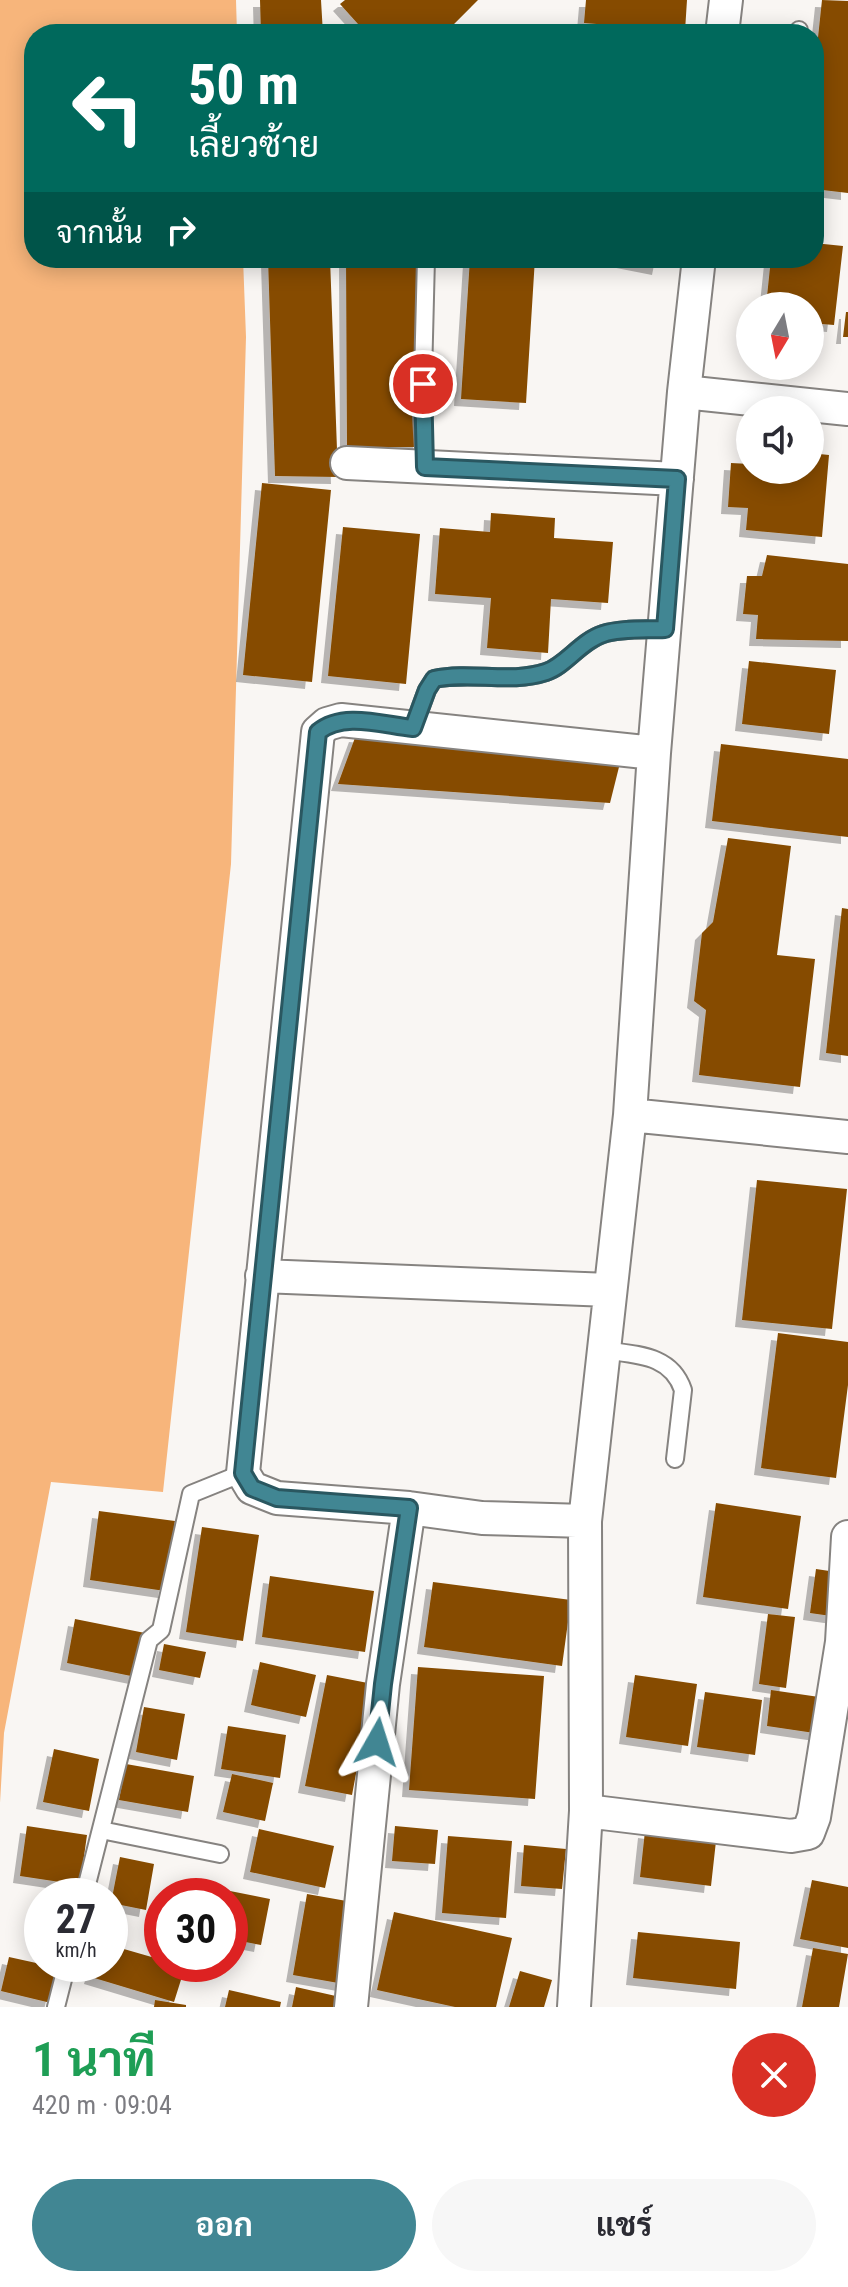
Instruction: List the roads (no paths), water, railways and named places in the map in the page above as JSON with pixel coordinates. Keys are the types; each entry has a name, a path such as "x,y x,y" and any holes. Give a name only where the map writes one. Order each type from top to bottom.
{"street":[{"path":"723,24 726,0"},
{"path":"574,2007 586,1811 585,1521 630,1115 654,753 684,392 698,268"},
{"path":"684,392 848,409"},
{"path":"347,463 677,479"},
{"path":"585,1521 482,1518 409,1508 277,1498 252,1488 243,1473 318,732 327,724 341,720 654,753"},
{"path":"630,1115 848,1137"},
{"path":"262,1276 609,1290"},
{"path":"351,2007 383,1684 409,1508"},
{"path":"586,1811 791,1836 808,1833 814,1817 842,1642 848,1537"}],"lane":[{"path":"425,467 422,416 426,268"},
{"path":"413,728 434,679 454,675 521,678 550,671 602,634 665,629"},
{"path":"603,1350 651,1358 668,1365 680,1380 683,1390 675,1459"},
{"path":"89,1878 149,1640 161,1630 191,1494 243,1473"},
{"path":"101,1830 220,1854"},
{"path":"56,2007 62,1982"}]}
